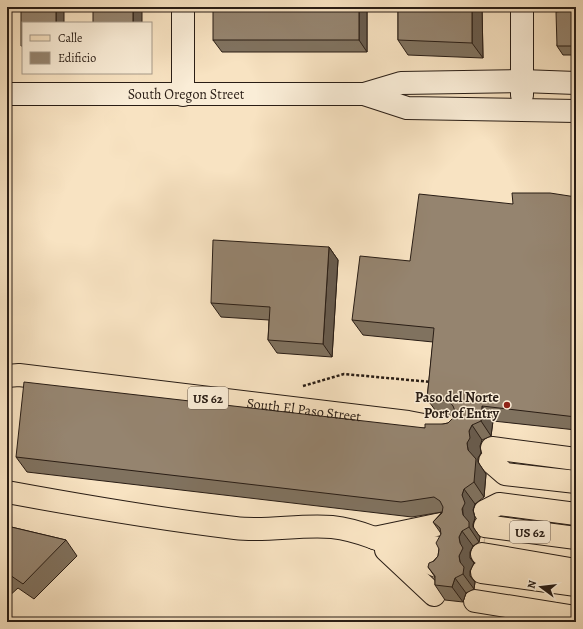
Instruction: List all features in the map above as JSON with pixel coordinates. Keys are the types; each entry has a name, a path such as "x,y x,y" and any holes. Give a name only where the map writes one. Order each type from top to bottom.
{"main road":[{"name":"South El Paso Street","path":"7,376 19,375 408,422 446,431"},
{"path":"492,447 576,446"},
{"path":"492,447 576,459"},
{"path":"492,447 505,474 576,482"},
{"path":"7,492 185,522 242,529 332,527 356,532 438,558"},
{"path":"481,556 499,504 576,514"},
{"path":"374,538 438,558"},
{"path":"374,538 438,558"},
{"name":"US 62","path":"481,556 576,538"},
{"name":"US 62","path":"481,556 576,552"},
{"path":"481,556 576,585"},
{"path":"481,556 576,602"},
{"path":"481,556 576,617"},
{"name":"US 62","path":"481,556 576,570"}],"street":[{"path":"183,7 183,95"},
{"path":"521,110 522,7"},
{"name":"South Oregon Street","path":"7,94 364,94 401,83 576,83"},
{"name":"South Oregon Street","path":"364,94 407,108 576,111"}],"building":[{"path":"21,7 56,7 56,22 22,22 21,46"},
{"path":"93,7 133,7 133,22 93,22"},
{"path":"213,7 359,7 359,40 213,40"},
{"path":"398,7 472,7 472,43 398,40"},
{"path":"562,7 576,7 576,46 557,46 556,12 562,11"},
{"name":"Paso del Norte Port of Entry","path":"512,193 550,193 576,197 576,417 482,406 481,421 472,425 469,431 470,438 467,443 468,450 476,459 474,482 464,489 462,495 465,503 462,509 463,515 469,522 469,527 462,531 459,537 463,548 459,556 460,562 464,567 463,574 455,578 452,587 435,585 435,576 428,567 429,563 434,561 438,556 439,549 436,543 441,534 440,528 433,522 442,513 443,507 440,501 434,497 401,502 16,457 24,382 425,428 425,424 448,423 453,418 455,411 449,401 427,399 434,328 352,320 360,256 410,261 419,194 513,204"},
{"path":"213,240 329,247 323,344 268,340 270,307 211,303"},
{"path":"7,526 66,540 23,584 7,573"}],"tunnel":[{"path":"451,537 485,541"}],"place":[{"name":"Paso del Norte Port of Entry","path":"507,405"}]}
